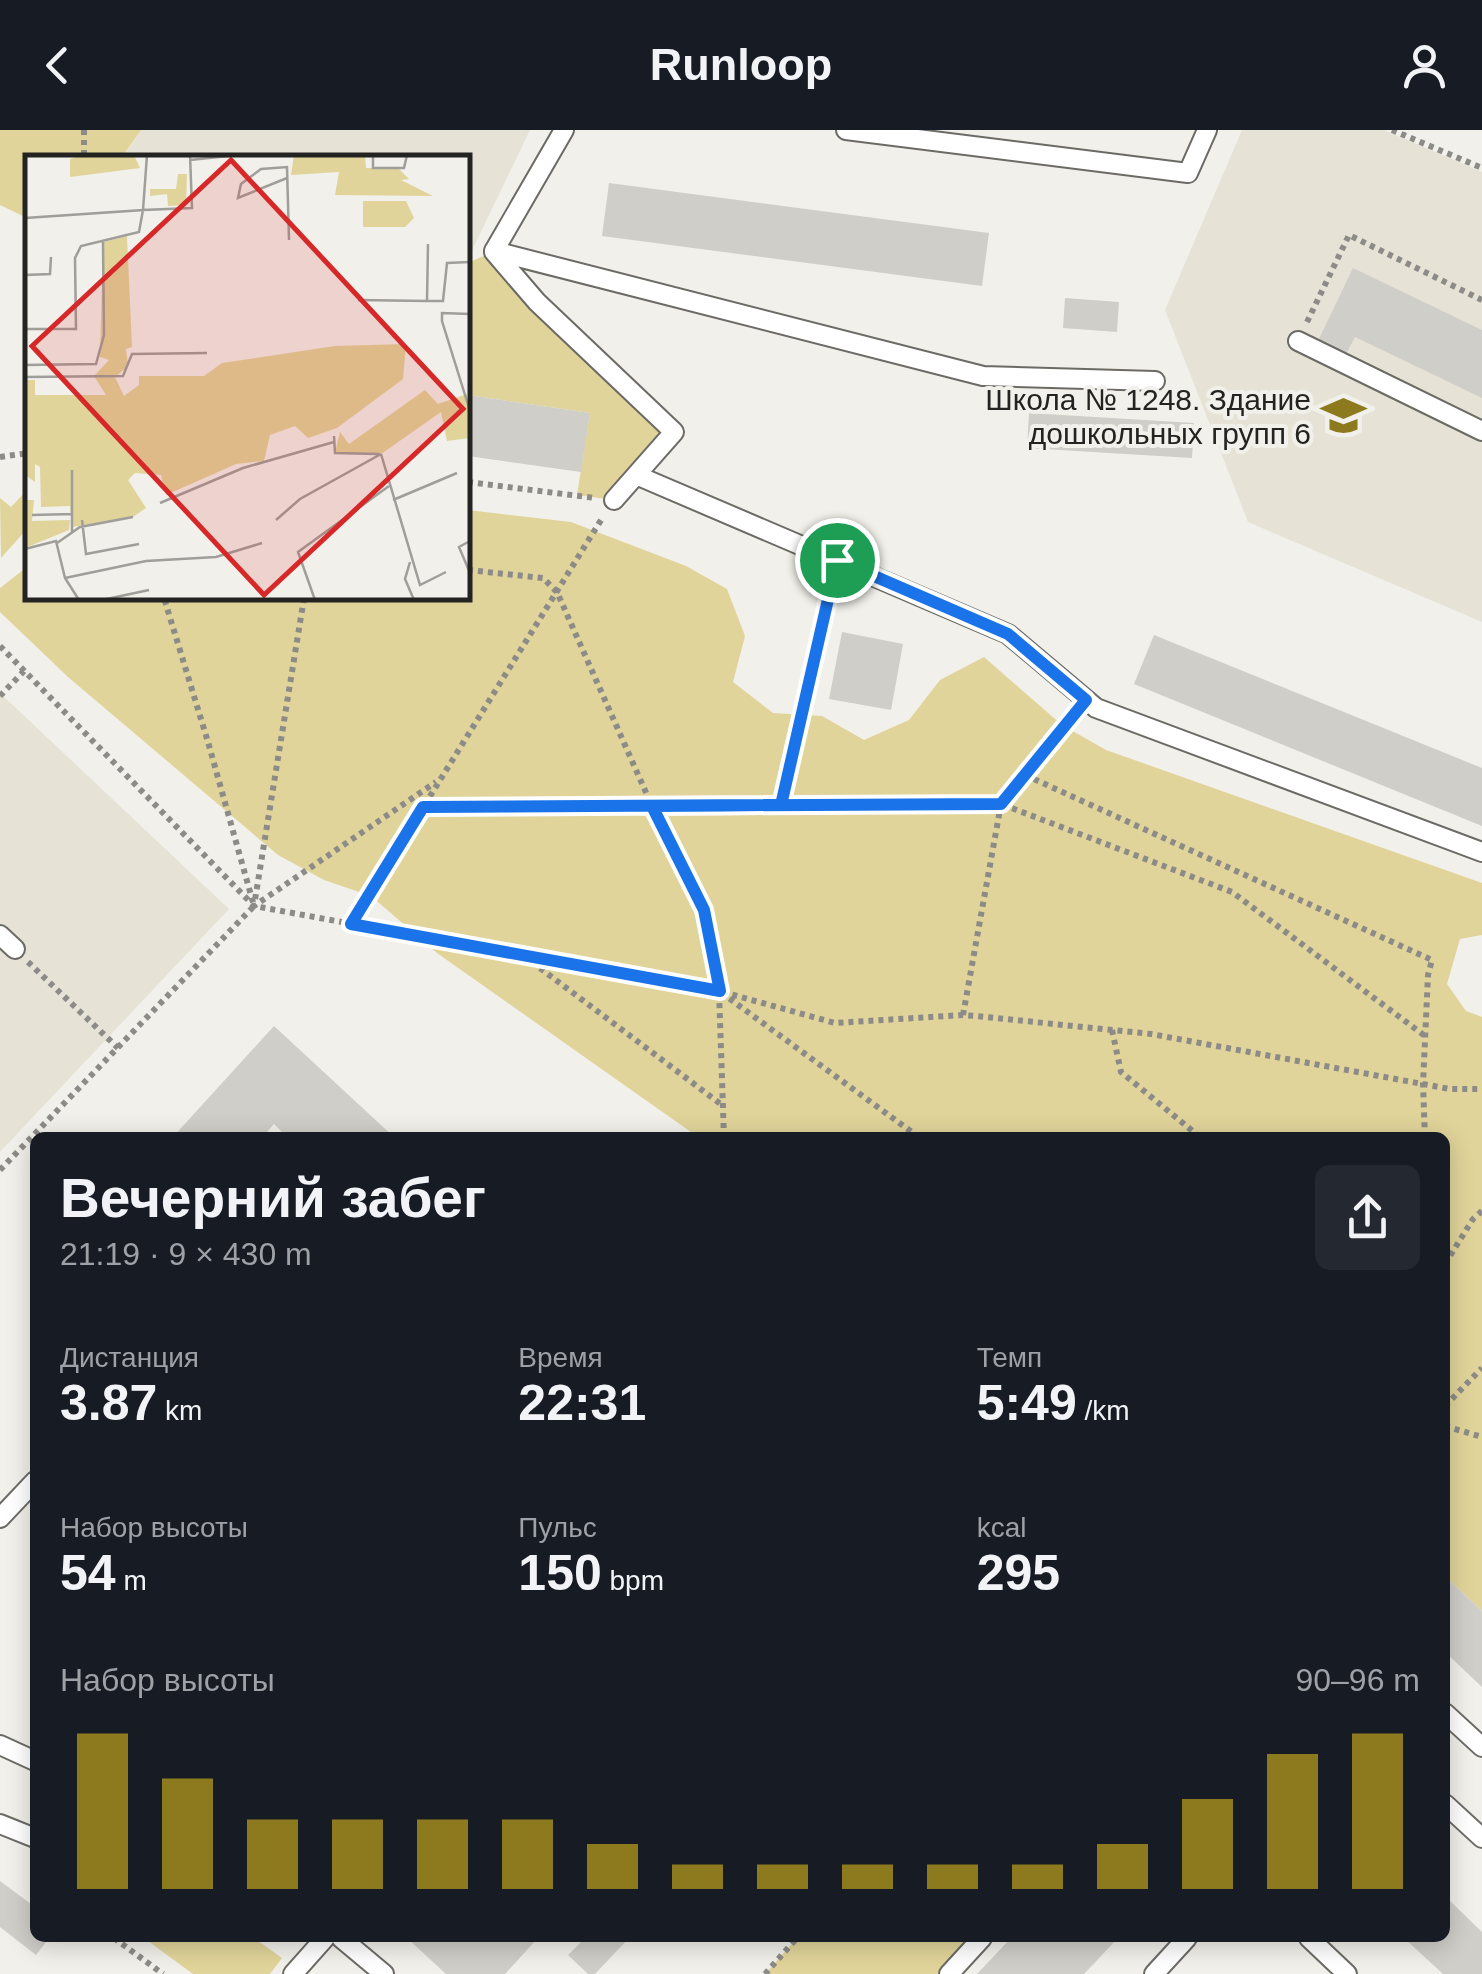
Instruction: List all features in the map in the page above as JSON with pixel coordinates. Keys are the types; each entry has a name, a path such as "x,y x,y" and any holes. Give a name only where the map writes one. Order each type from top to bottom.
{"lane":[{"path":"494,251 564,130"},
{"path":"846,130 1188,173 1206,130"},
{"path":"494,251 982,376 1154,381"},
{"path":"494,251 537,302 674,432 614,500"},
{"path":"1298,341 1482,431"},
{"path":"636,474 1008,634 1096,708 1482,852"},
{"path":"0,936 14,950"},
{"path":"0,1518 30,1486"},
{"path":"1450,1718 1482,1747"},
{"path":"0,1745 30,1759"},
{"path":"1450,1809 1482,1838"},
{"path":"0,1824 30,1836"},
{"path":"293,1974 321,1942"},
{"path":"345,1942 384,1974"},
{"path":"949,1974 978,1942"},
{"path":"1154,1974 1183,1942"},
{"path":"1313,1942 1346,1974"}],"path":[{"path":"1392,130 1482,168"},
{"path":"1298,341 1349,235 1482,300"},
{"path":"0,457 25,453"},
{"path":"351,924 614,500 470,482"},
{"path":"781,805 837,560"},
{"path":"470,570 543,578 557,592 652,806 704,910 720,991 724,1132"},
{"path":"165,600 254,906"},
{"path":"254,906 304,600"},
{"path":"0,646 254,906 720,991 835,1024 962,1014 1150,1034 1450,1089 1482,1089"},
{"path":"0,696 24,671"},
{"path":"962,1014 1001,804 1086,700"},
{"path":"1025,775 1432,960 1423,1084 1425,1132"},
{"path":"37,1132 254,906 440,779"},
{"path":"423,807 1001,804 1232,892 1426,1036"},
{"path":"14,950 118,1048"},
{"path":"521,954 722,1106"},
{"path":"720,991 912,1132"},
{"path":"1112,1030 1122,1072 1194,1132"},
{"path":"0,1170 30,1139"},
{"path":"1450,1256 1482,1212"},
{"path":"1450,1401 1482,1368"},
{"path":"1450,1427 1482,1437"},
{"path":"119,1942 163,1974"},
{"path":"765,1974 793,1942"}],"shaded area":[{"path":"0,130 141,130 123,155 25,155 25,217 0,205"},
{"path":"141,130 530,130 470,255 470,155 124,155"},
{"name":"Школа № 1248. Здание дошкольных групп 6","path":"1242,130 1384,130 1482,172 1482,622 1248,522 1165,310"},
{"path":"494,251 674,432 614,500 577,495 590,413 470,395 470,262"},
{"path":"25,492 25,531 1,558 0,498 11,507"},
{"path":"470,510 571,522 686,566 727,589 745,636 733,682 773,713 822,716 864,740 909,720 940,680 984,657 1062,725 1106,750 1482,883 1482,935 1460,939 1447,984 1466,1011 1482,1017 1482,1611 1450,1581 1450,1132 691,1132 437,953 371,896 324,880 278,855 68,677 0,612 0,588 25,569 25,600 470,600"},
{"path":"0,693 229,909 0,1152"},
{"path":"149,1942 260,1942 282,1958 270,1974 193,1974"},
{"path":"793,1942 978,1942 949,1974 765,1974"}],"building":[{"path":"609,183 989,233 982,286 602,236"},
{"path":"1353,268 1482,330 1482,398 1355,337 1345,356 1317,343"},
{"path":"1065,298 1119,302 1117,332 1063,328"},
{"path":"470,395 590,413 581,472 470,456"},
{"path":"1029,413 1194,423 1192,458 1027,448"},
{"path":"842,632 903,644 891,710 829,699"},
{"path":"1154,635 1482,768 1482,826 1134,684"},
{"path":"274,1026 389,1132 282,1132 274,1124 267,1132 177,1132"},
{"path":"1450,1581 1482,1611 1482,1687 1450,1657"},
{"path":"0,1881 30,1903 30,1942 46,1942 36,1955 0,1927"},
{"path":"1450,1901 1482,1932 1482,1974 1443,1974 1408,1942 1450,1942"},
{"path":"411,1942 534,1942 505,1974 446,1974"},
{"path":"581,1942 625,1942 595,1974 588,1974 568,1955"},
{"path":"1007,1942 1114,1942 1084,1974 977,1974"}],"place":[{"name":"Школа № 1248. Здание дошкольных групп 6","path":"1344,416"}],"route":[{"path":"837,560 1008,634 1086,700 1001,804 652,806 704,910 720,991 351,924 423,807 781,805 837,560"}]}
